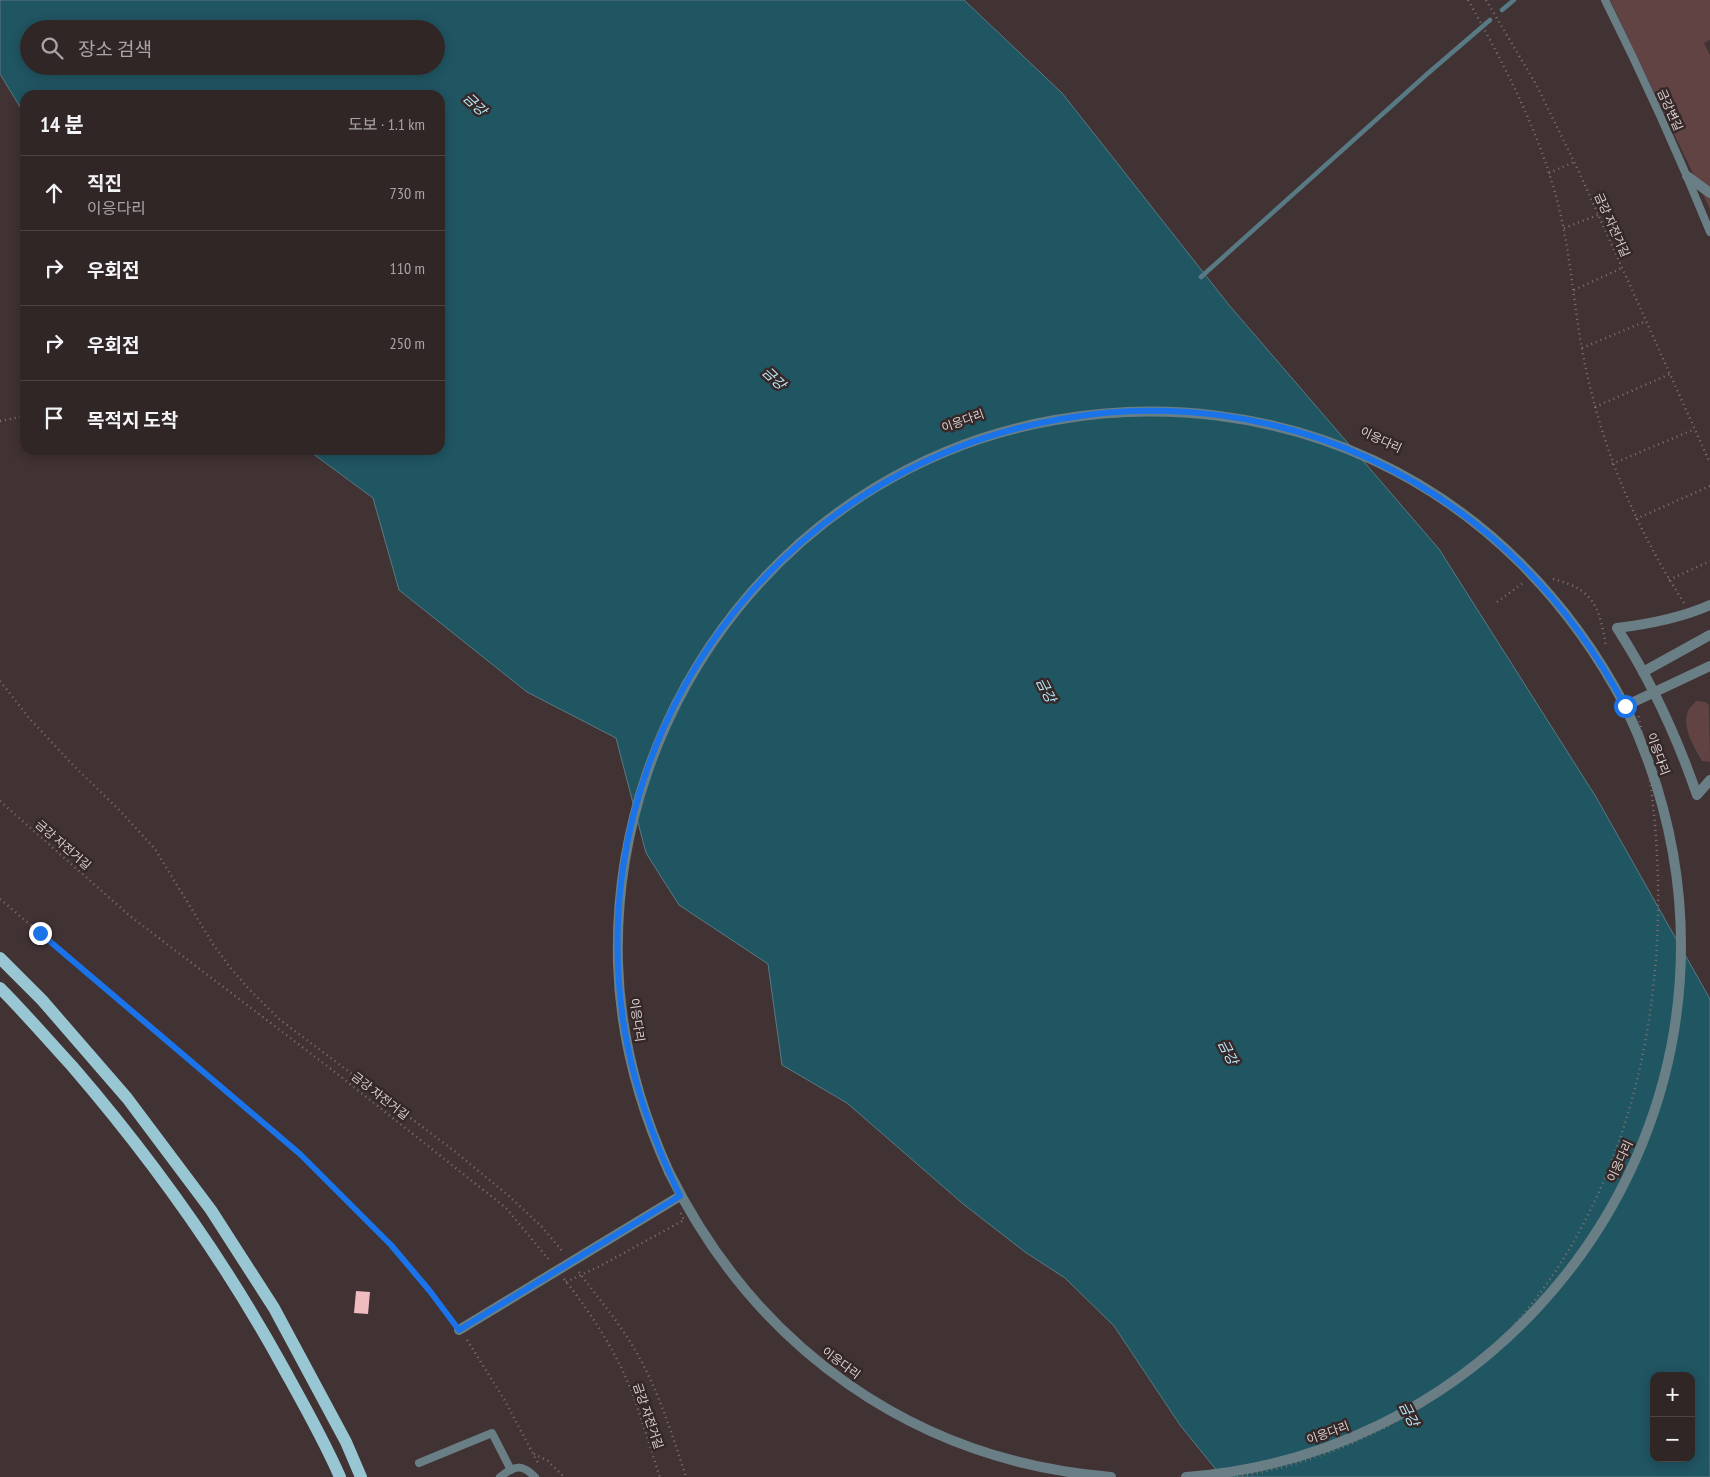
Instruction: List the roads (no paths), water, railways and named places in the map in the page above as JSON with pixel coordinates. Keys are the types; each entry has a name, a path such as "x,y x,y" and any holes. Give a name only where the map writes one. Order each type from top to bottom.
{"main road":[{"path":"0,958 42,1000 127,1098 211,1210 274,1308 346,1442 362,1477"},
{"path":"0,988 24,1012 110,1110 194,1220 255,1316 327,1448 340,1477"}],"street":[{"path":"1688,176 1710,192"},
{"name":"이응다리","path":"1111,1477 1052,1469 985,1452 914,1424 861,1393 811,1356 760,1309 738,1283 678,1201 648,1123 633,1071 623,1018 618,965 619,911 625,858 636,806 653,754 674,705 701,659 732,615 767,574 806,538 848,505 894,477 942,453 992,435 1044,422 1097,413 1150,411 1204,414 1256,422 1308,435 1358,454 1406,477 1452,506 1494,538 1533,575 1568,616 1630,707 1650,763 1667,823 1678,884 1681,947 1674,1030 1662,1084 1640,1149 1613,1205 1580,1258 1536,1311 1464,1375 1429,1398 1375,1428 1304,1455 1250,1469 1186,1477"},
{"path":"1710,605 1690,613 1617,628 1638,661 1686,764 1696,794 1710,780"},
{"path":"1643,672 1709,639"},
{"path":"1630,707 1710,666"},
{"path":"459,1330 678,1201"}],"lane":[{"name":"금강변길","path":"1605,0 1636,62 1688,176 1710,232"},
{"path":"419,1464 492,1433 511,1470"},
{"path":"500,1477 518,1467 526,1469 536,1477"}],"water":[{"name":"금강","path":"0,0 964,0 1062,93 1229,305 1439,549 1596,797 1710,999 1710,1477 1222,1477 1180,1425 1114,1326 1065,1278 1025,1252 962,1203 847,1103 782,1065 768,964 679,905 646,853 616,738 527,692 399,590 373,498 315,455 445,455 445,90 20,90 20,107 0,74"}],"waterway":[{"path":"1502,10 1514,0"},
{"path":"1201,277 1490,20"}]}
